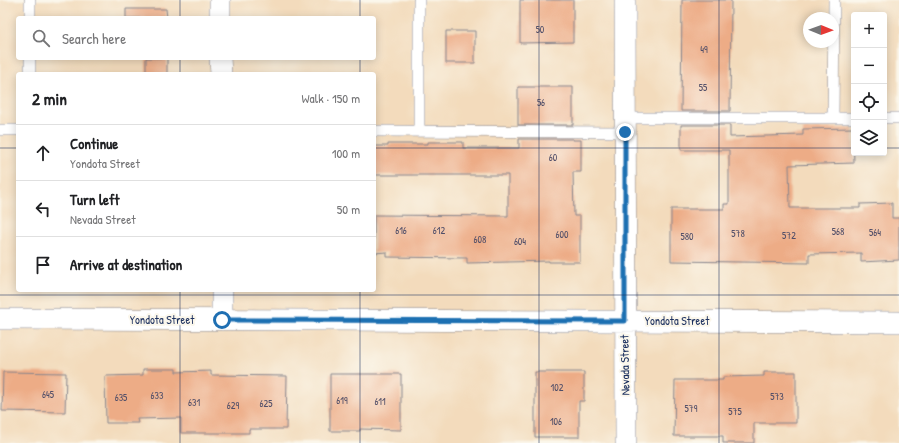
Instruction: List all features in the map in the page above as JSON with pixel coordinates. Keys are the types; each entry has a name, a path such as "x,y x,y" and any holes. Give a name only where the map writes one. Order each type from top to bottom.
{"street":[{"path":"220,0 220,16"},
{"name":"Nevada Street","path":"625,0 626,443"},
{"path":"220,60 221,72"},
{"path":"222,292 222,320"},
{"name":"Yondota Street","path":"0,319 899,322"}],"lane":[{"path":"30,0 30,16"},
{"path":"419,0 420,131"},
{"path":"833,118 834,0"},
{"path":"30,60 30,72"},
{"path":"376,131 420,131 851,118"},
{"path":"887,118 899,118"},
{"path":"0,130 16,130"}],"building":[{"path":"520,0 573,0 573,42 520,43"},
{"path":"682,0 731,0 730,111 681,111"},
{"path":"126,9 166,9 167,16 126,16"},
{"path":"446,31 475,31 475,63 446,63"},
{"path":"146,60 167,60 167,72 146,72"},
{"path":"518,87 573,87 573,125 518,125"},
{"path":"681,125 730,125 730,137 803,135 803,129 851,128 851,156 854,156 854,163 789,165 790,208 860,208 860,204 892,203 892,218 899,218 899,260 861,262 861,253 809,254 809,263 671,261 671,209 724,209 724,204 729,204 729,150 681,150"},
{"path":"519,139 581,140 581,172 573,172 574,216 580,216 580,262 549,261 467,263 467,258 387,257 387,252 376,253 376,215 508,216 508,175 376,175 376,146 388,146 388,144 428,144 428,142 463,142 463,148 519,148"},
{"path":"143,369 176,369 176,372 211,371 211,375 287,376 286,429 249,429 249,433 181,433 181,418 137,419 138,423 106,423 105,376 143,375"},
{"path":"3,372 66,373 65,412 2,411"},
{"path":"535,372 584,372 584,401 579,401 579,437 535,437"},
{"path":"764,372 796,372 796,423 754,423 754,443 723,443 723,436 674,436 675,380 723,380 723,377 764,376"},
{"path":"330,374 401,374 401,430 360,429 360,431 330,431"}],"route":[{"path":"222,320 625,321 625,132"}]}
